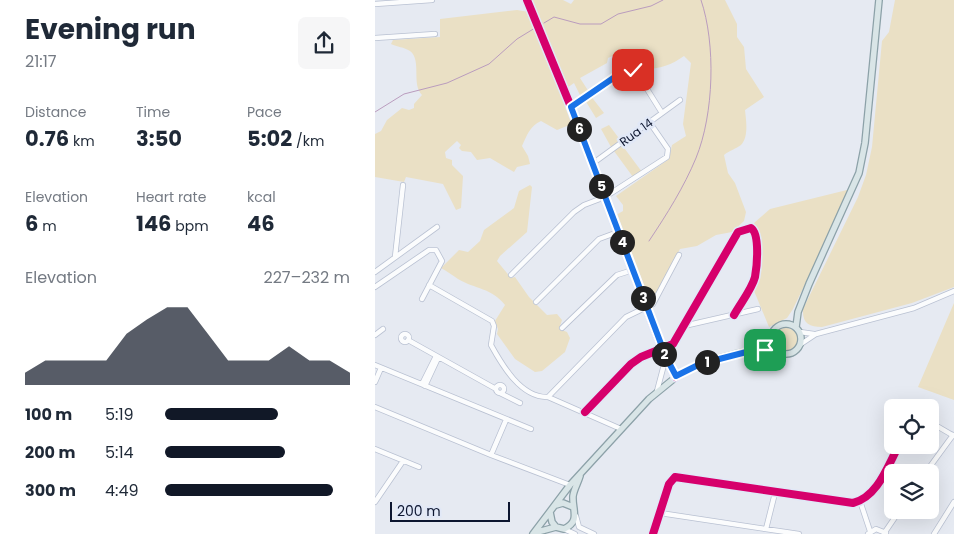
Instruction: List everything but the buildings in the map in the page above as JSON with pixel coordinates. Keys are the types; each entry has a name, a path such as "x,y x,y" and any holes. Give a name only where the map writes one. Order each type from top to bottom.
{"main road":[{"path":"758,349 774,329 785,324 798,312 859,173 865,143 879,0"},
{"path":"533,534 570,485 621,429 657,392 676,376 700,364 758,349 787,355 798,350 801,344 798,330 798,312"},
{"path":"785,324 798,330"},
{"path":"771,335 772,347 776,352"},
{"path":"533,534 556,527 565,529 570,526 576,516 573,507 574,492 582,472"},
{"path":"570,485 574,492"},
{"path":"555,505 563,503 573,507"},
{"path":"550,512 552,522 556,527"}],"street":[{"path":"375,4 432,0"},
{"path":"527,0 571,107 662,348 676,376"},
{"path":"375,38 435,34"},
{"path":"571,107 625,70 630,69 637,73 662,114"},
{"name":"Rua 14","path":"592,164 680,100"},
{"path":"511,275 574,212 584,205 605,197 667,157 669,151 650,122"},
{"path":"398,271 393,259 403,185"},
{"path":"375,272 437,227"},
{"path":"585,412 631,364 641,357 673,344 738,232 751,228 756,235 754,279 733,314"},
{"path":"536,302 599,239 618,232"},
{"path":"375,287 429,250 436,250 442,261 422,299"},
{"path":"548,397 626,317 647,308 656,298 679,255"},
{"path":"562,328 617,275 633,270"},
{"path":"429,285 492,321 495,326 491,344 519,386 525,391 548,397 621,429"},
{"path":"801,344 816,334 914,308 954,291"},
{"path":"684,326 758,309"},
{"path":"375,334 383,329"},
{"path":"798,330 816,334"},
{"path":"408,340 521,403"},
{"path":"423,385 437,357"},
{"path":"657,392 666,357"},
{"path":"375,365 531,429"},
{"path":"375,382 381,368"},
{"path":"497,391 499,385 504,387 510,398"},
{"path":"375,407 570,485"},
{"path":"491,455 506,420"},
{"path":"932,464 953,436 939,427"},
{"path":"375,449 419,467"},
{"path":"653,534 669,484 675,477 853,503 860,501 876,486 894,454"},
{"path":"375,502 403,461"},
{"path":"557,481 565,492"},
{"path":"766,529 775,492"},
{"path":"860,501 869,533 879,529 886,533 895,519"},
{"path":"934,534 954,502"},
{"path":"660,513 799,534"},
{"path":"576,516 579,527 594,534"},
{"path":"565,529 575,534"}],"shaded area":[{"path":"531,0 563,0 571,4 574,0 725,0 737,24 737,37 744,47 746,69 764,97 745,110 746,128 744,142 724,155 728,173 735,183 746,212 744,221 732,232 716,235 697,246 680,249 655,297 646,296 616,215 623,211 623,205 616,196 669,159 672,145 686,136 683,124 691,63 684,56 662,67 623,70 617,54 608,58 607,63 580,78 589,92 581,97 574,83 567,88"},
{"path":"895,0 954,0 954,287 912,303 822,327 813,326 805,321 803,309 858,197 866,175 872,147 882,41 889,32"},
{"path":"517,10 529,12 574,126 567,126 557,130 541,121 534,125 522,146 530,164 517,167 514,172 490,158 477,160 471,152 462,151 459,148 461,145 457,141 445,152 446,158 452,160 452,165 463,176 461,208 456,210 443,184 406,177 404,182 375,177 375,134 381,131 387,120 402,108 409,110 414,108 414,104 422,95 417,85 414,55 408,50 391,44 393,40 440,37 440,19"},
{"path":"590,95 604,113 596,118 585,100"},
{"path":"609,125 621,141 611,147 601,129"},
{"path":"622,145 642,172 633,177 614,151"},
{"path":"530,185 532,187 527,232 500,256 497,261 511,278 515,277 529,297 547,315 557,314 562,320 559,329 567,332 570,338 565,352 542,371 535,372 515,359 497,334 498,329 495,321 505,305 500,299 483,289 458,279 441,268 459,250 468,252 480,241 484,230 514,208 519,191"},
{"path":"851,189 793,309 787,318 769,327 752,286 758,268 760,253 759,233 754,223 770,209"},
{"path":"954,303 954,400 918,387"},
{"path":"786,328 795,331 798,340 795,349 786,352 777,349 774,340 777,331"}],"waterway":[{"path":"544,23 554,17 580,24 601,24 618,14 651,6 663,0"},
{"path":"649,241 675,200 696,158 702,140 709,100 711,58 706,18 701,0"},
{"path":"375,112 404,94 447,83 489,64 517,39 535,28"}],"cycle path":[{"path":"527,0 571,107 662,348 676,377"},
{"path":"585,412 631,364 641,357 673,344 738,232 751,228 754,231 757,243 755,277 749,291 734,315"},
{"path":"653,534 669,484 675,477 853,503 862,500 876,487 894,454"}],"route":[{"path":"633,70 625,70 571,107 666,357 676,376 689,368 713,360 758,349 765,350"}]}
